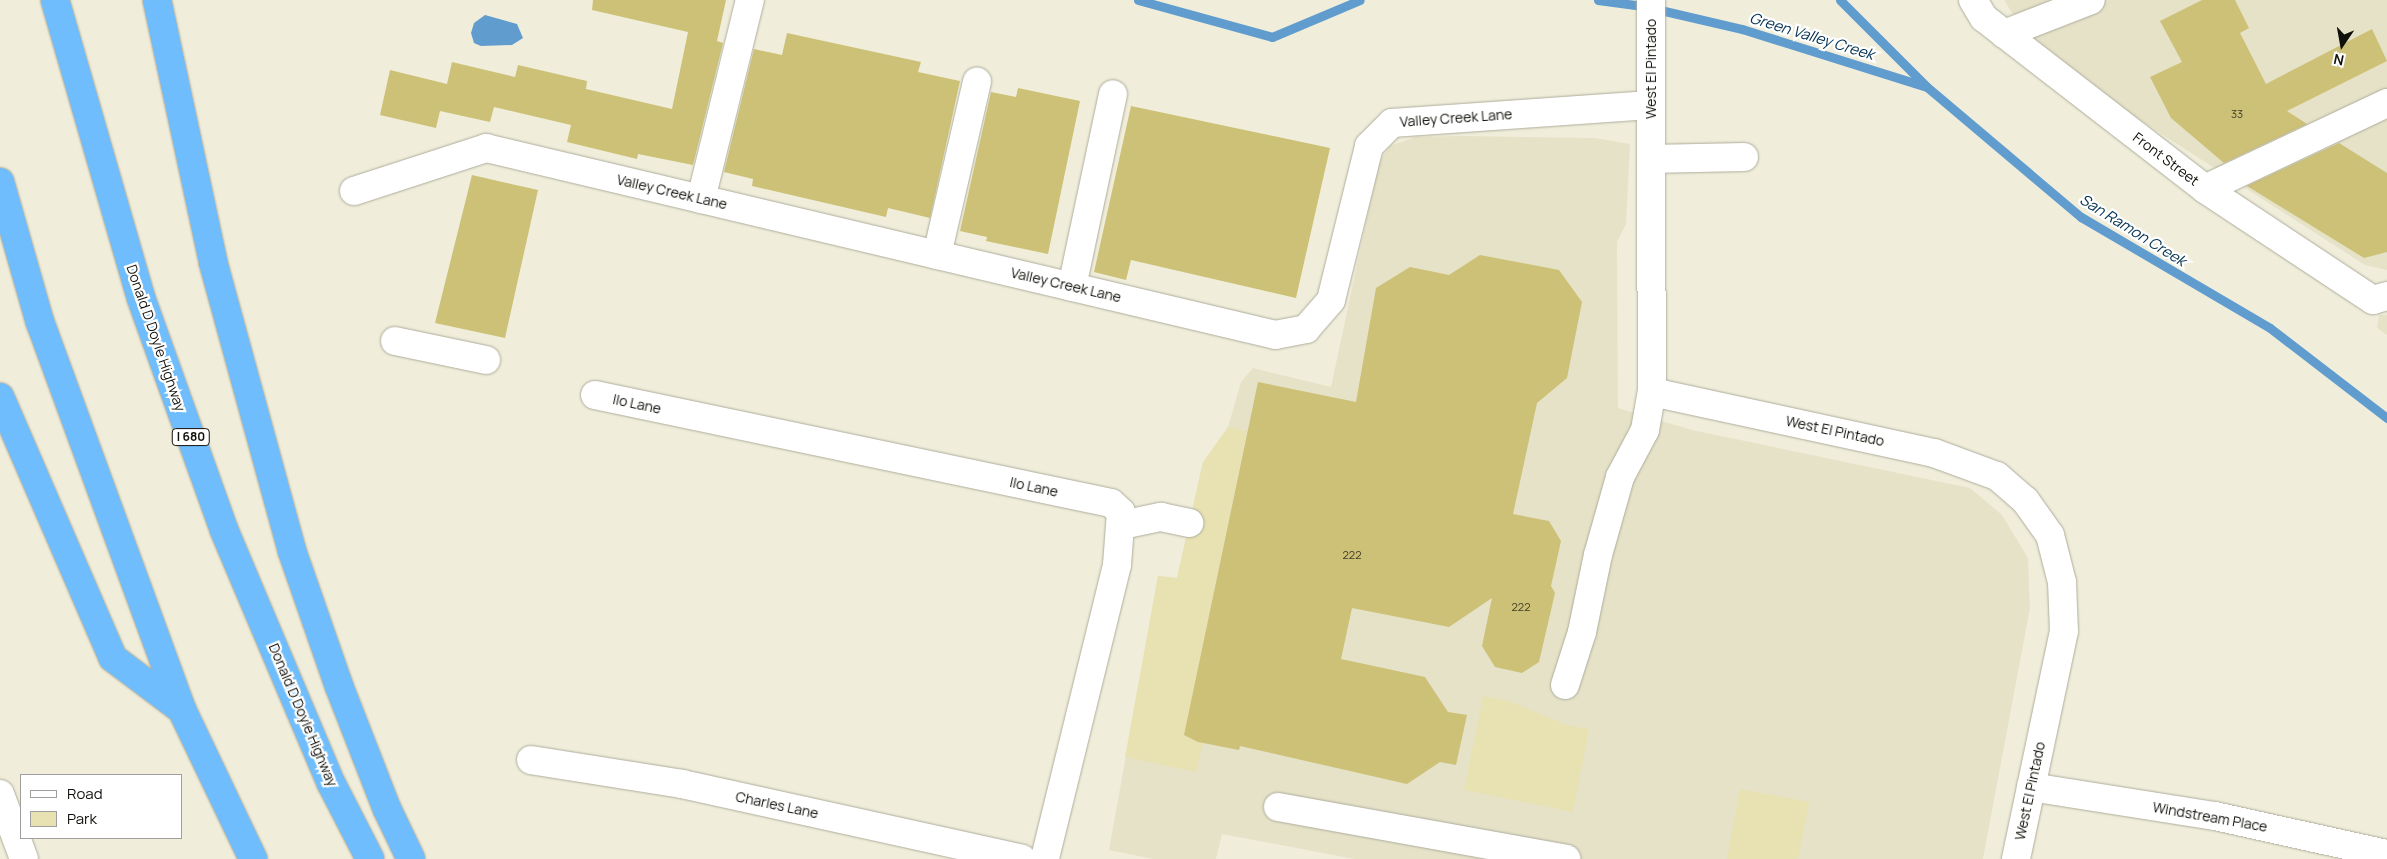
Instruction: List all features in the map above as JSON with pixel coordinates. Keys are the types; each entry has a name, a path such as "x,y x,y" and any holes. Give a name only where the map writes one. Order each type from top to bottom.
{"highway":[{"name":"Donald D Doyle Highway","path":"55,0 141,298 224,530 332,783 370,859"},
{"path":"157,0 213,262 292,551 352,721 386,809 411,859"},
{"path":"0,182 40,322 182,710 253,859"},
{"path":"0,397 113,658 182,710"}],"street":[{"path":"701,199 750,0"},
{"name":"West El Pintado","path":"1652,0 1652,392 1934,453 1997,476 2025,500 2050,535 2062,582 2064,631 2016,859"},
{"name":"Front Street","path":"1973,0 1984,18 2205,189 2380,298"},
{"path":"2004,34 2091,0"},
{"path":"937,255 977,82"},
{"name":"Valley Creek Lane","path":"354,191 486,148 1275,335 1306,329 1331,300 1369,146 1392,123 1651,93"},
{"path":"1072,287 1113,94"},
{"path":"2205,189 2387,103"},
{"path":"1651,159 1744,157"},
{"path":"395,341 486,360"},
{"path":"1565,686 1582,632 1598,555 1620,477 1646,430 1652,392"},
{"name":"Ilo Lane","path":"595,395 1111,503 1121,512 1122,524"},
{"path":"1045,859 1117,565 1122,524 1162,518 1189,523"},
{"name":"Charles Lane","path":"531,760 682,784 1022,859"},
{"name":"Windstream Place","path":"2031,787 2215,816 2387,854"},
{"path":"0,794 24,859"},
{"path":"1278,807 1566,859"}],"shaded area":[{"path":"2004,0 2387,0 2387,270 2365,265 2132,115 2023,30"},
{"path":"1416,137 1595,138 1630,144 1626,224 1617,242 1618,408 1692,430 1970,488 2002,515 2028,558 2030,608 1983,859 1354,859 1222,834 1216,859 1153,859 1109,850 1158,576 1177,578 1203,462 1217,447 1228,427 1241,382 1253,368 1331,387 1379,162 1390,146"},
{"path":"2379,315 2387,315 2387,335 2377,328"}],"green space":[{"path":"1228,427 1247,431 1184,735 1203,743 1196,772 1125,757 1158,576 1177,578 1203,462"},
{"path":"1483,696 1512,702 1566,725 1589,729 1573,812 1464,790"},
{"path":"1740,789 1809,802 1798,859 1727,859"}],"water":[{"path":"485,15 517,24 523,38 512,45 481,46 474,43 471,33 474,23"}],"building":[{"path":"593,0 726,0 717,41 723,43 693,165 638,154 637,159 567,142 571,125 494,107 490,122 440,111 436,128 380,115 390,70 447,84 452,62 515,77 518,65 587,81 586,89 672,109 688,32 592,10"},
{"path":"2202,0 2235,0 2249,28 2240,33 2266,84 2372,29 2387,61 2287,111 2307,124 2224,163 2171,118 2150,77 2182,62 2160,21"},
{"path":"787,33 921,62 918,72 960,81 930,218 888,208 886,217 752,186 753,179 724,172 754,49 782,55"},
{"path":"1018,88 1080,101 1048,254 986,241 987,237 960,231 991,92 1016,97"},
{"path":"1131,106 1330,148 1296,298 1131,260 1126,280 1094,272"},
{"path":"2339,143 2387,173 2387,252 2364,258 2247,186"},
{"path":"472,175 538,190 505,338 435,323"},
{"path":"1480,255 1559,270 1582,302 1567,378 1537,403 1513,514 1549,521 1561,541 1551,586 1555,593 1539,662 1522,673 1495,667 1482,646 1492,598 1449,627 1352,608 1341,659 1425,677 1448,712 1467,715 1456,765 1440,762 1407,784 1240,746 1239,750 1198,742 1184,735 1258,382 1356,402 1376,288 1410,267 1449,275"}],"waterway":[{"name":"Green Valley Creek","path":"1138,0 1272,37 1360,0"},
{"name":"Green Valley Creek","path":"1598,0 1643,6 1742,29 1924,86"},
{"name":"San Ramon Creek","path":"1840,0 1927,87 2081,217 2270,328 2387,418"}]}
